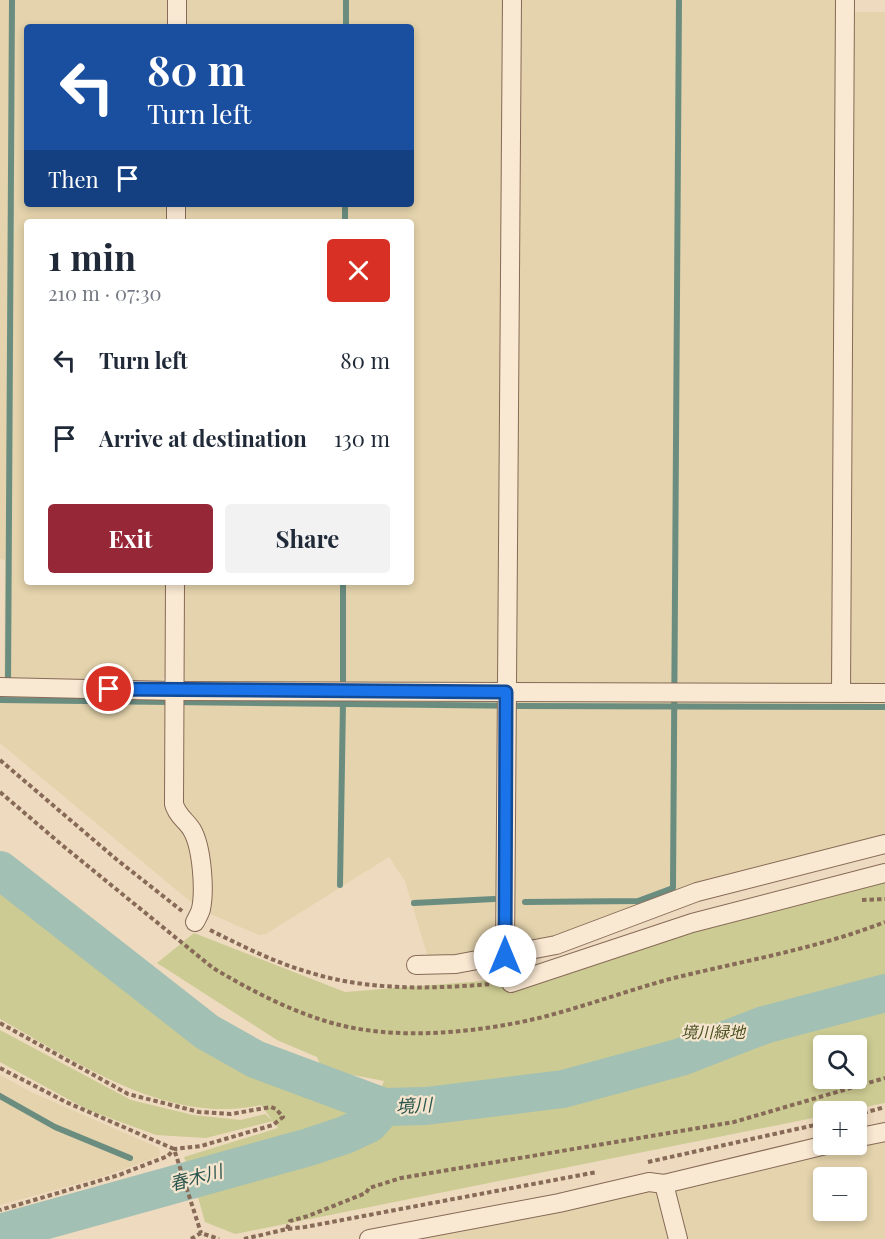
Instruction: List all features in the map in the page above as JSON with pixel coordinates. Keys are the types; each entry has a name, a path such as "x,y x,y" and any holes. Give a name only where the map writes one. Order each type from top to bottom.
{"street":[{"path":"177,0 177,24"},
{"path":"505,956 512,0"},
{"path":"841,693 845,0"},
{"path":"175,585 174,804 176,811 192,830 199,847 203,894 201,911 195,922"},
{"path":"0,687 174,691 885,693"},
{"path":"416,966 456,964 556,945 697,892 885,844"},
{"path":"511,983 692,923 885,873"},
{"path":"867,1136 885,1132"},
{"path":"369,1239 560,1203 649,1182 664,1184 813,1148"},
{"path":"664,1184 678,1239"}],"path":[{"path":"0,760 116,859 195,922 246,948 308,972 368,985 438,989 511,983"},
{"path":"0,1023 128,1094 200,1112 231,1114 271,1107 276,1109 282,1117 273,1125 201,1146 174,1149 66,1102 0,1068"},
{"path":"287,1229 290,1221 366,1194 369,1188 401,1178 734,1122 885,1078"},
{"path":"867,1111 885,1107"},
{"path":"641,1163 813,1125"},
{"path":"174,1149 201,1233 219,1239"},
{"path":"0,1210 120,1175 168,1156 174,1149"},
{"path":"244,1239 287,1229 606,1171"},
{"path":"191,1239 201,1233"}],"shaded area":[{"path":"0,0 170,0 170,24 24,24 24,207 169,207 169,219 24,219 24,585 166,585 165,677 157,684 4,683 5,560 0,559"},
{"path":"181,0 505,0 501,679 492,686 183,686 178,585 414,585 414,219 180,219 180,207 414,207 414,24 181,24"},
{"path":"516,0 838,0 835,678 832,687 519,687 513,677"},
{"path":"848,12 885,12 885,690 851,689 845,682"},
{"path":"0,694 168,698 170,801 189,833 197,907 0,743"},
{"path":"179,695 497,696 500,701 501,938 494,954 429,961 405,881 389,857 266,934 259,935 206,912 179,808"},
{"path":"885,700 885,840 552,942 513,944 512,701"},
{"path":"0,1075 31,1092 159,1148 160,1156 102,1177 0,1205"},
{"path":"885,1138 885,1239 683,1239 674,1192 679,1185 813,1154 867,1155 867,1142"},
{"path":"650,1190 661,1195 672,1239 424,1239"}],"green space":[{"name":"境川緑地","path":"885,879 885,1103 867,1107 867,1101 813,1101 813,1118 235,1234 205,1222 196,1190 360,1140 384,1081 322,1069 317,1057 277,1040 157,963 194,933 345,992 508,979"},
{"path":"0,886 100,968 202,1043 303,1091 332,1095 353,1105 354,1125 190,1173 184,1157 278,1128 273,1121 206,1138 156,1135 88,1110 0,1062 0,1030 131,1100 193,1115 241,1120 265,1114 272,1120 261,1105 226,1109 192,1106 158,1098 124,1086 60,1054 0,1019"}],"waterway":[{"path":"8,686 12,0"},
{"path":"346,0 346,24"},
{"path":"525,902 638,901 673,888 679,0"},
{"path":"345,207 345,219"},
{"path":"343,585 343,689"},
{"path":"0,700 521,706 885,707"},
{"path":"340,885 343,702"},
{"name":"境川","path":"0,870 207,1032 255,1059 384,1107 426,1106 563,1089 681,1057 764,1025 885,993"},
{"path":"414,903 494,899"},
{"path":"0,1096 55,1127 130,1158"},
{"name":"春木川","path":"0,1233 309,1147 369,1124 384,1107"}],"route":[{"path":"109,689 506,692 505,956"}]}
